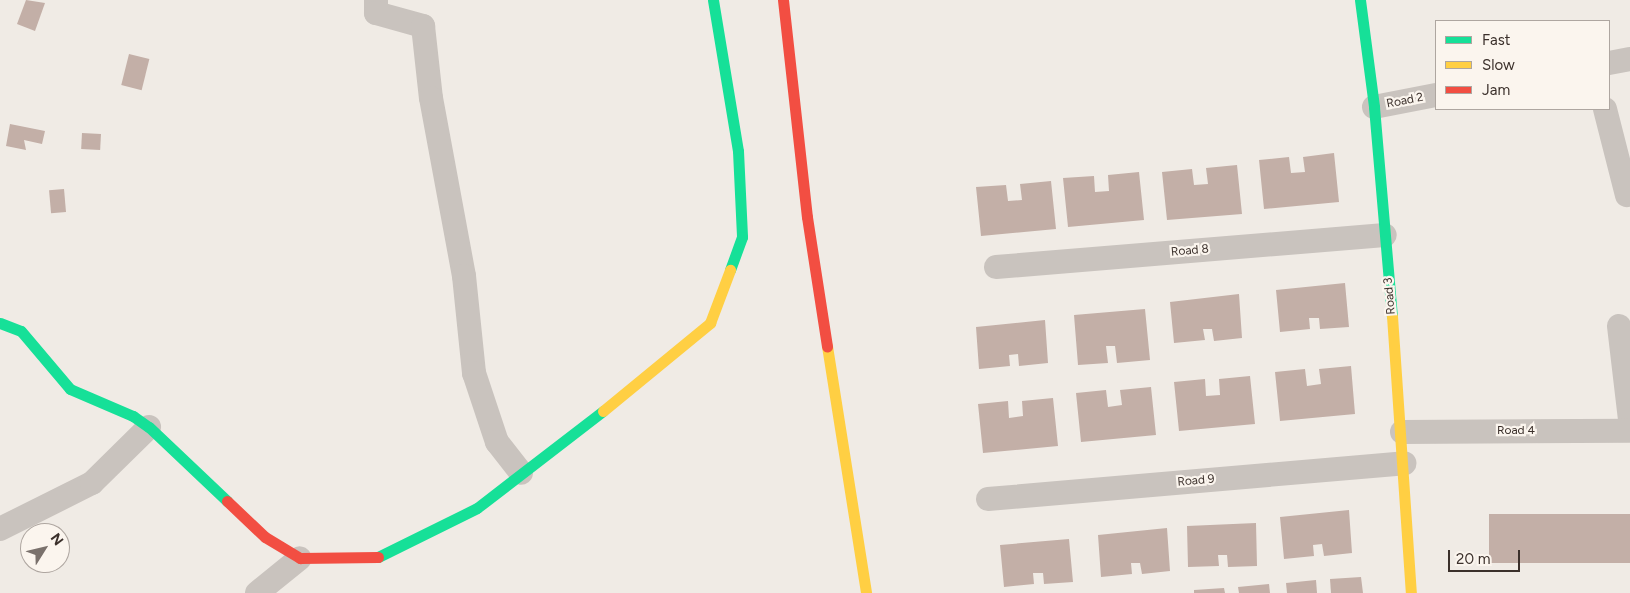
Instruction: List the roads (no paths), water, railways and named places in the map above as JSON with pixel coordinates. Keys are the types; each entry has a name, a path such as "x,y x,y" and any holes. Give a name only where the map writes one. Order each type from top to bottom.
{"street":[{"path":"376,0 376,13 423,26 431,98 464,276 474,373 497,442 520,473"},
{"path":"0,323 21,332 70,389 133,416 150,427 265,537 300,558 341,560 381,557 477,508 520,473 638,385 710,323 742,237 738,151 713,0"},
{"path":"783,0 807,217 866,593"},
{"name":"Road 3","path":"1360,0 1374,107 1402,432 1411,593"},
{"path":"1610,63 1630,59"},
{"name":"Road 2","path":"1374,107 1435,95"},
{"path":"1605,110 1627,195"},
{"name":"Road 8","path":"996,267 1385,235"},
{"path":"1619,326 1630,420"},
{"path":"0,529 92,483 150,427"},
{"name":"Road 4","path":"1402,432 1630,431"},
{"name":"Road 9","path":"988,499 1404,463"},
{"path":"257,593 300,558"}]}
